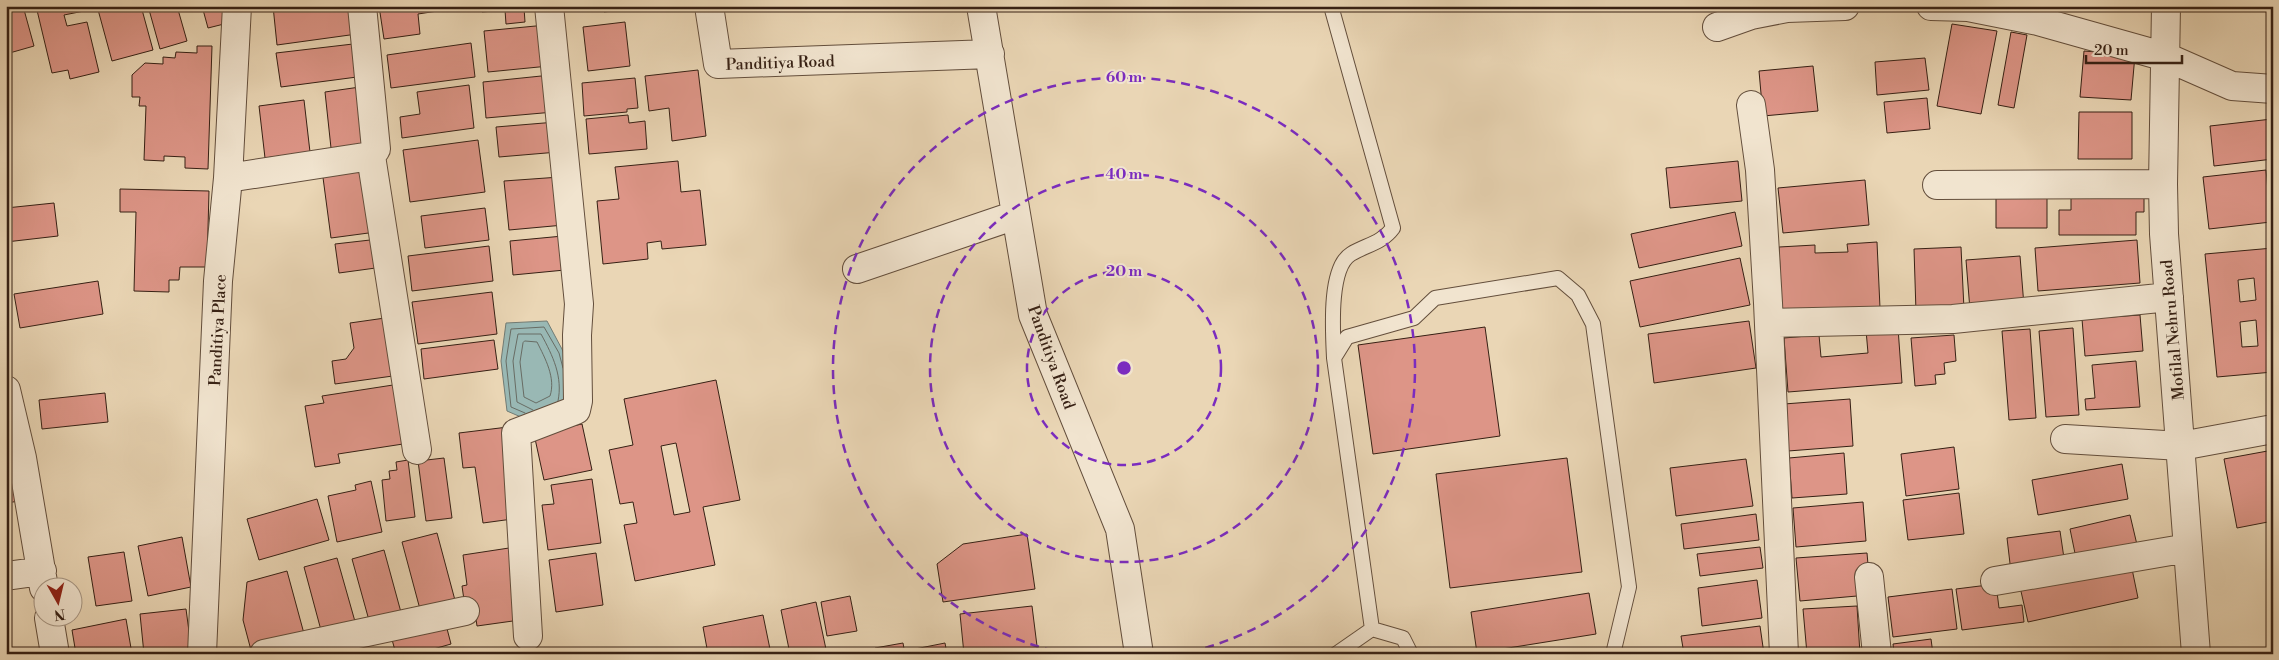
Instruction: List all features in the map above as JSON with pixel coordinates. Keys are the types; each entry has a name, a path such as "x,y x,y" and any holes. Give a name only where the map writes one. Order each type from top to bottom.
{"street":[{"name":"Panditiya Place","path":"202,654 218,281 228,178 237,6"},
{"path":"362,6 376,149 371,156 417,450"},
{"path":"528,636 516,433 576,410 578,401 577,335 579,304 549,6"},
{"name":"Panditiya Road","path":"709,6 718,64 990,54"},
{"name":"Panditiya Road","path":"981,6 1033,315 1120,529 1139,654"},
{"path":"1716,28 1752,15 1787,8 1845,6"},
{"path":"1931,6 1968,7 2038,14 2166,57 2232,86 2273,89"},
{"name":"Motilal Nehru Road","path":"2166,6 2163,184 2169,298 2196,654"},
{"path":"1751,106 1760,170 1784,654"},
{"path":"228,178 371,156"},
{"path":"1937,185 2163,184"},
{"path":"856,269 1016,215"},
{"path":"1769,323 1953,319 2169,298"},
{"path":"6,390 22,458 43,578"},
{"path":"2065,439 2181,446 2273,429"},
{"path":"1994,581 2188,548"},
{"path":"6,576 32,579"},
{"path":"1869,577 1877,654"},
{"path":"264,654 465,611"},
{"path":"51,628 55,654"}],"lane":[{"path":"1331,6 1393,228 1386,238 1349,255 1340,269 1333,308 1334,358 1372,629"},
{"path":"1334,358 1347,337 1414,318 1435,298 1558,278 1578,295 1593,324 1629,587 1613,654"},
{"path":"1336,654 1372,629"},
{"path":"1372,629 1403,638 1411,654"}],"water":[{"path":"547,321 563,351 572,385 567,410 535,423 507,411 501,361 506,323"}],"building":[{"path":"6,6 23,6 34,46 6,54"},
{"path":"36,6 83,6 84,11 64,15 67,26 87,22 99,72 70,79 68,70 52,73"},
{"path":"97,6 141,6 153,50 112,61"},
{"path":"148,6 177,6 187,41 160,49"},
{"path":"202,6 230,6 228,23 208,28"},
{"path":"273,6 353,6 357,34 277,45"},
{"path":"379,6 457,6 457,8 418,14 420,34 384,39"},
{"path":"481,6 542,7 524,8 525,22 506,24 505,10 482,12"},
{"path":"603,6 628,6 629,9 604,12"},
{"path":"625,22 630,66 588,71 583,27"},
{"path":"1952,24 1997,31 1981,114 1937,106"},
{"path":"546,25 549,66 488,72 484,31"},
{"path":"2011,32 2027,35 2014,108 1998,105"},
{"path":"471,43 475,77 391,88 387,55"},
{"path":"353,44 357,77 281,87 276,53"},
{"path":"197,46 212,46 208,169 185,168 185,157 164,156 164,161 144,160 146,106 139,106 140,97 132,97 132,75 145,63 163,64 163,57 175,58 176,52 197,53"},
{"path":"2084,51 2135,55 2131,100 2080,97"},
{"path":"1925,58 1929,90 1877,95 1875,62"},
{"path":"1813,66 1818,111 1763,116 1759,71"},
{"path":"698,70 706,136 672,141 669,108 649,111 645,76"},
{"path":"551,75 554,112 486,118 483,82"},
{"path":"635,78 638,108 627,109 627,112 584,116 582,83"},
{"path":"469,85 474,128 402,138 400,117 420,114 417,92"},
{"path":"367,86 374,143 331,148 325,92"},
{"path":"1927,98 1930,129 1887,133 1884,102"},
{"path":"304,100 310,152 265,158 259,106"},
{"path":"2079,112 2132,112 2132,159 2078,159"},
{"path":"628,115 629,123 645,121 647,149 589,154 586,119"},
{"path":"2272,119 2273,159 2214,166 2210,126"},
{"path":"556,122 558,152 499,157 496,127"},
{"path":"478,140 485,192 410,202 403,150"},
{"path":"678,161 681,192 700,190 706,245 662,249 661,241 647,243 648,259 603,264 597,201 619,199 615,167"},
{"path":"1738,161 1742,201 1670,208 1666,168"},
{"path":"367,165 376,232 331,238 322,170"},
{"path":"2266,170 2271,222 2209,229 2203,177"},
{"path":"560,177 564,225 509,230 504,181"},
{"path":"1865,180 1869,225 1783,233 1778,188"},
{"path":"120,189 209,191 207,267 180,267 179,280 169,280 169,292 134,291 136,212 120,212"},
{"path":"2071,196 2144,197 2144,212 2136,212 2136,235 2059,235 2059,210 2071,210"},
{"path":"1996,198 2047,198 2047,228 1996,228"},
{"path":"54,203 58,236 6,242 6,208"},
{"path":"485,208 489,240 425,248 421,216"},
{"path":"1735,212 1742,246 1639,268 1631,234"},
{"path":"563,236 565,270 513,275 510,241"},
{"path":"379,239 383,267 339,273 335,244"},
{"path":"2137,240 2140,283 2038,291 2035,248"},
{"path":"1877,242 1880,308 1782,313 1779,247 1815,245 1815,253 1848,252 1847,244"},
{"path":"489,246 493,281 412,291 408,256"},
{"path":"1961,247 1964,309 1916,312 1914,249"},
{"path":"2273,248 2273,372 2217,377 2205,254","holes":["2254,278 2256,300 2240,302 2238,280","2256,320 2258,346 2242,347 2240,322"]},
{"path":"2020,256 2024,306 1970,310 1966,260"},
{"path":"1740,258 1750,305 1640,327 1630,281"},
{"path":"98,281 103,314 20,328 14,294"},
{"path":"492,292 497,334 418,344 412,302"},
{"path":"2140,315 2143,351 2085,356 2082,319"},
{"path":"392,317 400,375 335,384 332,361 346,359 354,348 350,323"},
{"path":"1749,321 1756,368 1654,383 1648,334"},
{"path":"1485,327 1500,436 1373,454 1358,345"},
{"path":"1898,328 1902,383 1788,392 1784,338 1819,335 1821,357 1868,353 1866,330"},
{"path":"2073,328 2079,415 2046,417 2039,331"},
{"path":"2030,329 2036,418 2009,420 2002,331"},
{"path":"1954,335 1956,361 1944,363 1945,374 1935,375 1936,384 1915,386 1911,338"},
{"path":"494,340 498,369 424,379 421,349"},
{"path":"2136,361 2140,407 2086,410 2085,399 2095,398 2092,365"},
{"path":"716,380 740,500 703,507 715,565 635,581 624,525 637,523 633,502 620,504 609,450 633,445 624,399","holes":["676,443 690,512 674,515 661,446"]},
{"path":"393,385 403,444 338,454 340,463 315,467 305,406 324,403 322,396"},
{"path":"105,393 108,422 42,429 39,400"},
{"path":"1850,399 1853,446 1788,451 1784,404"},
{"path":"582,424 592,470 544,480 534,434"},
{"path":"508,427 520,518 483,523 475,467 463,468 459,433"},
{"path":"1954,447 1959,489 1906,496 1901,454"},
{"path":"2273,450 2273,521 2237,528 2224,459"},
{"path":"1844,453 1847,494 1792,498 1789,458"},
{"path":"444,458 452,518 426,521 418,461"},
{"path":"1567,458 1582,572 1450,588 1436,474"},
{"path":"1746,459 1753,506 1676,516 1670,468"},
{"path":"408,460 415,517 386,521 382,480 390,479 389,471 397,470 396,462"},
{"path":"2122,464 2128,499 2038,515 2032,480"},
{"path":"22,477 26,500 6,503 6,480"},
{"path":"592,479 601,543 548,550 542,505 554,504 551,485"},
{"path":"371,481 382,532 337,542 328,496 356,490 355,485"},
{"path":"1959,493 1964,534 1908,540 1903,500"},
{"path":"317,499 329,540 259,560 247,519"},
{"path":"1863,502 1866,541 1796,547 1793,508"},
{"path":"1756,514 1759,540 1684,549 1681,524"},
{"path":"2130,515 2138,549 2077,563 2070,529"},
{"path":"2060,531 2065,565 2011,572 2007,538"},
{"path":"437,533 456,604 421,613 402,542"},
{"path":"1027,534 1035,589 943,602 937,564 963,544"},
{"path":"182,537 191,587 148,596 138,546"},
{"path":"1760,547 1763,568 1700,576 1697,554"},
{"path":"509,548 520,620 477,626 473,599 464,600 462,586 467,585 463,555"},
{"path":"384,550 402,616 370,624 352,559"},
{"path":"124,552 132,601 96,606 88,557"},
{"path":"596,553 603,605 556,612 549,560"},
{"path":"1867,553 1869,576 1857,596 1800,601 1796,558"},
{"path":"337,558 356,625 322,634 304,567"},
{"path":"2131,564 2138,598 2028,622 2020,587"},
{"path":"287,571 306,641 252,654 243,620 247,582"},
{"path":"1757,580 1762,618 1702,626 1698,588"},
{"path":"1996,584 1999,608 2022,605 2024,622 1962,630 1956,589"},
{"path":"1952,589 1957,629 1893,637 1888,597"},
{"path":"1589,593 1596,634 1477,653 1471,612"},
{"path":"850,596 857,631 827,636 821,602"},
{"path":"816,602 827,654 790,654 781,610"},
{"path":"1032,606 1038,654 964,654 960,614"},
{"path":"1857,606 1860,654 1807,654 1803,609"},
{"path":"186,609 192,654 144,654 140,614"},
{"path":"763,615 771,654 708,654 703,627"},
{"path":"126,619 132,654 76,654 72,630"},
{"path":"445,621 451,644 416,654 396,654 391,636"},
{"path":"1760,626 1764,654 1684,654 1681,636"},
{"path":"1931,639 1933,654 1894,654 1893,644"},
{"path":"362,641 364,654 327,654"},
{"path":"903,643 905,654 876,654 875,648"},
{"path":"945,643 947,654 916,654 915,649"}]}
